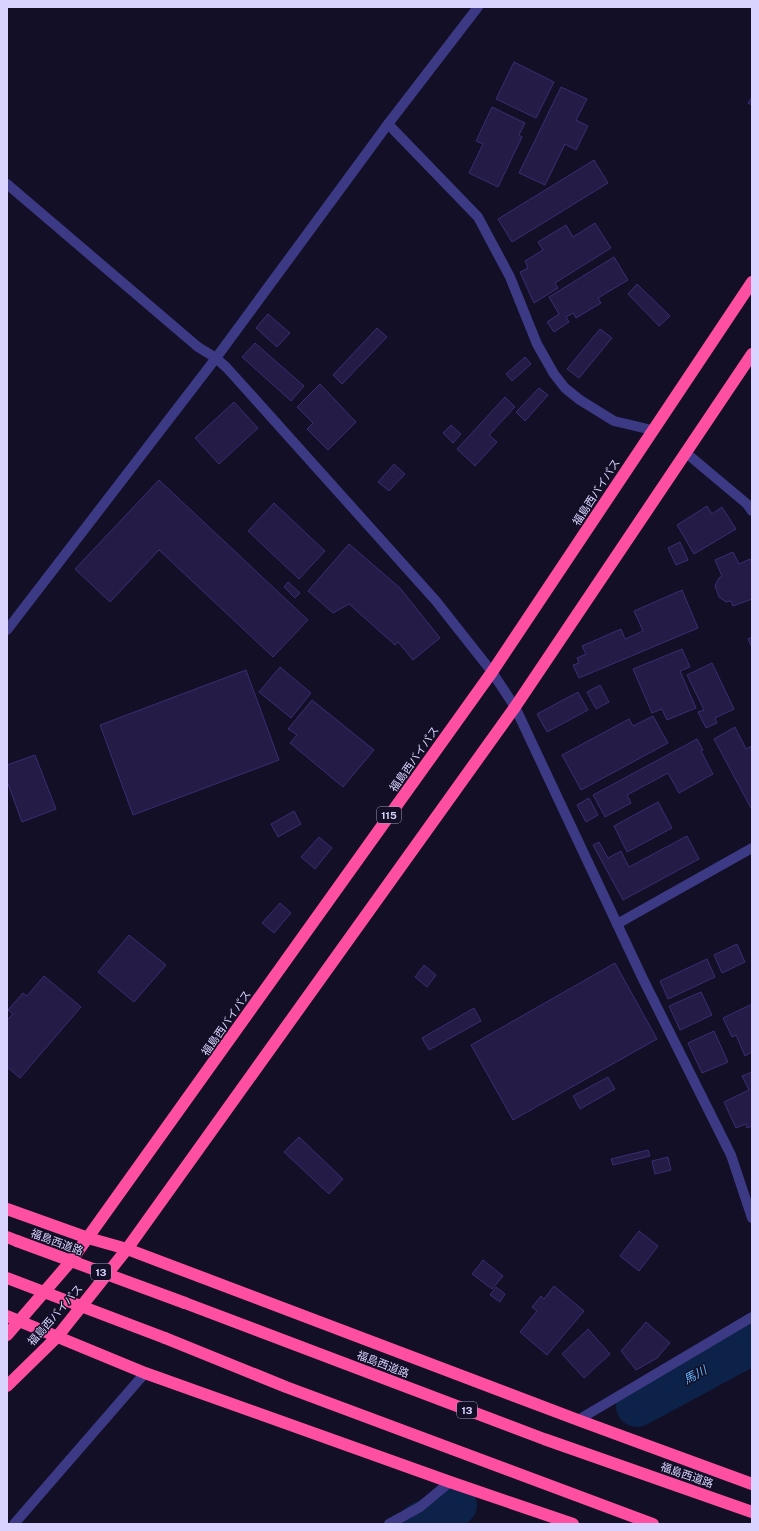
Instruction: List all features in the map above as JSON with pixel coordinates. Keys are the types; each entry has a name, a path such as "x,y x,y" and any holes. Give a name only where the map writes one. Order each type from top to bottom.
{"highway":[{"name":"福島西バイパス","path":"7,1335 20,1322 71,1261 88,1238 492,672 752,282"},
{"name":"福島西バイパス","path":"7,1386 57,1337 126,1249 515,707 752,354"},
{"path":"7,1208 88,1238 126,1249 578,1420 752,1484"},
{"name":"福島西道路","path":"12,1239 544,1439 752,1512"},
{"path":"7,1278 165,1338 286,1387 653,1524"},
{"path":"7,1316 145,1373 450,1482 573,1524"}],"street":[{"path":"7,630 216,358 388,124 478,7"},
{"path":"388,124 478,217 510,277 537,344 554,374 565,388 580,400 614,421 652,430"},
{"path":"7,184 198,347 216,358 227,368 436,602 492,672 515,707 642,977 731,1155 752,1218"},
{"path":"686,452 747,504 752,510"},
{"path":"617,924 752,848"},
{"path":"578,1420 752,1318"},
{"path":"14,1524 145,1373"},
{"path":"389,1524 420,1507 450,1482"}],"building":[{"path":"514,62 554,82 536,118 496,99"},
{"path":"561,87 587,99 576,120 588,126 576,150 565,144 545,185 519,173"},
{"path":"752,97 752,105 748,103"},
{"path":"492,107 525,123 519,135 522,137 498,187 469,173 483,144 476,141"},
{"path":"594,160 608,183 512,242 498,219"},
{"path":"595,223 611,248 555,283 558,288 534,303 520,272 528,268 525,261 543,250 538,242 566,225 573,237"},
{"path":"614,257 628,280 598,298 601,303 576,318 573,313 566,317 569,322 554,332 547,322 559,314 549,297"},
{"path":"637,284 670,316 659,326 628,294"},
{"path":"268,314 290,333 277,347 256,328"},
{"path":"377,328 387,337 342,384 333,375"},
{"path":"600,329 612,338 579,378 567,369"},
{"path":"255,343 304,386 291,401 242,357"},
{"path":"525,357 531,364 512,381 506,374"},
{"path":"320,384 356,422 328,450 307,429 313,423 297,407"},
{"path":"539,388 548,395 525,421 516,412"},
{"path":"505,397 515,407 489,435 497,442 475,466 457,449"},
{"path":"234,402 258,428 219,464 195,438"},
{"path":"451,425 461,434 453,443 443,433"},
{"path":"394,464 405,474 389,491 378,482"},
{"path":"159,480 308,620 273,657 159,550 110,602 75,569"},
{"path":"274,503 325,551 299,579 248,531"},
{"path":"707,506 712,514 722,507 736,529 694,554 677,525"},
{"path":"680,542 688,560 676,565 668,548"},
{"path":"349,544 400,588 440,638 413,660 398,642 395,645 349,604 333,613 308,591"},
{"path":"733,552 739,564 750,559 752,563 752,599 733,606 731,601 726,602 719,597 715,586 719,578 722,576 715,560"},
{"path":"288,582 300,593 295,598 284,587"},
{"path":"682,590 698,628 579,678 573,665 579,663 577,658 586,654 582,646 621,629 625,639 643,631 634,611"},
{"path":"752,637 752,648 748,639"},
{"path":"682,649 690,667 680,671 696,708 667,720 662,709 652,713 633,669"},
{"path":"712,663 734,709 715,718 717,723 706,728 698,712 704,710 687,675"},
{"path":"280,667 311,693 291,718 259,692"},
{"path":"246,670 279,760 133,815 100,725"},
{"path":"600,685 609,702 596,709 587,692"},
{"path":"578,692 588,710 547,732 537,714"},
{"path":"312,700 374,750 343,787 290,743 297,735 288,729"},
{"path":"653,716 668,743 581,790 562,755 629,719 633,726"},
{"path":"735,727 746,749 752,746 752,810 714,739"},
{"path":"697,739 703,750 701,751 713,774 679,793 668,773 627,795 631,803 605,817 593,795"},
{"path":"35,755 56,809 22,822 7,781 7,765"},
{"path":"589,798 598,815 586,822 577,805"},
{"path":"658,802 672,828 627,852 614,826"},
{"path":"294,811 301,824 278,837 271,824"},
{"path":"687,836 699,859 623,900 593,845 599,842 608,858 621,851 629,867"},
{"path":"319,837 332,848 315,869 301,857"},
{"path":"280,903 291,913 274,933 262,923"},
{"path":"129,935 166,965 134,1002 98,972"},
{"path":"737,944 745,962 722,973 714,955"},
{"path":"707,959 715,977 668,999 660,981"},
{"path":"615,963 657,1039 513,1120 471,1045"},
{"path":"424,965 436,975 427,987 415,977"},
{"path":"44,976 81,1007 20,1078 7,1067 7,1020 13,1014 8,1010 23,993 27,996"},
{"path":"701,992 712,1015 680,1030 669,1006"},
{"path":"752,1004 752,1052 745,1056 736,1035 732,1037 723,1018"},
{"path":"474,1008 481,1021 429,1050 422,1038"},
{"path":"714,1031 728,1062 702,1073 688,1043"},
{"path":"752,1072 752,1126 747,1128 746,1124 736,1128 724,1102 749,1090 742,1076"},
{"path":"608,1077 615,1089 580,1109 573,1096"},
{"path":"299,1137 343,1179 329,1194 284,1152"},
{"path":"648,1150 650,1156 613,1165 611,1159"},
{"path":"668,1157 671,1170 655,1174 652,1161"},
{"path":"639,1231 658,1246 639,1271 620,1256"},
{"path":"483,1260 503,1276 492,1289 472,1274"},
{"path":"554,1286 584,1311 547,1355 520,1332 537,1311 532,1307 541,1296 544,1299"},
{"path":"496,1287 505,1294 500,1302 490,1295"},
{"path":"646,1322 670,1343 657,1358 636,1370 621,1351"},
{"path":"588,1329 610,1354 584,1378 562,1354"}],"waterway":[{"name":"馬川","path":"637,1406 752,1344"},
{"name":"馬川","path":"419,1524 456,1505"}]}
